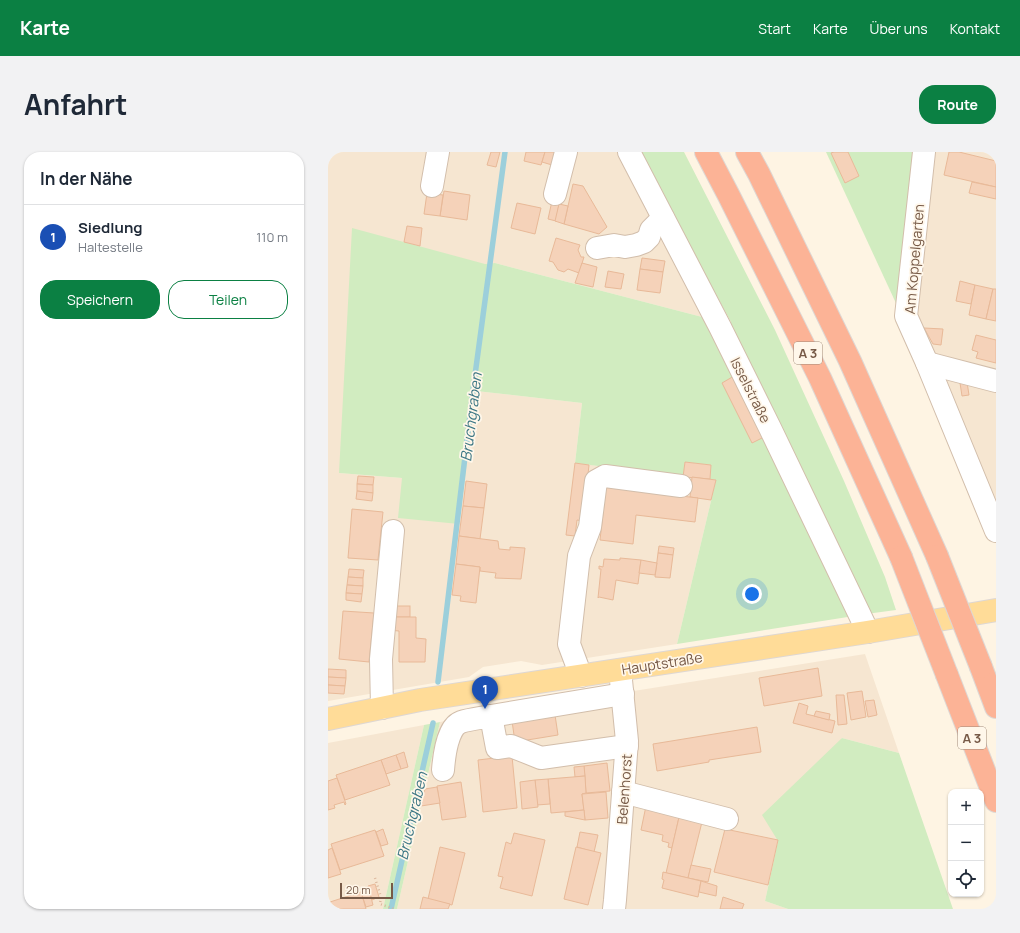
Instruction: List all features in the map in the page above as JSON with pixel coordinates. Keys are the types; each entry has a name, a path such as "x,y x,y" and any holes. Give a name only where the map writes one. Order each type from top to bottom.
{"highway":[{"name":"A 3","path":"706,152 820,378 901,557 996,801"},
{"name":"A 3","path":"747,152 850,360 937,556 996,706"}],"main road":[{"name":"Hauptstraße","path":"328,719 420,700 868,632 996,610"}],"street":[{"path":"432,186 438,152"},
{"path":"555,194 566,152"},
{"name":"Isselstraße","path":"629,152 764,414 868,632"},
{"name":"Am Koppelgarten","path":"924,152 906,316 927,363 996,531"},
{"path":"597,248 614,244 625,247 644,242 649,237 651,230 663,218"},
{"path":"927,363 996,381"},
{"path":"581,676 569,644 579,556 590,527 596,481 604,476 681,486"},
{"path":"382,708 381,659 393,531"},
{"name":"Belenhorst","path":"614,909 627,746 620,670"},
{"path":"443,770 446,747 454,727 459,722 623,694"},
{"path":"491,716 497,748 511,746 541,758 627,746"},
{"path":"623,792 727,819"}],"path":[{"path":"375,878 381,897 380,904 394,909"}],"shaded area":[{"path":"328,152 620,152 706,318 495,263 485,264 339,473 402,478 476,391 582,403 575,463 716,480 677,644 542,665 521,661 483,667 469,677 328,701"},
{"path":"920,152 996,152 996,534 901,314"},
{"path":"865,654 899,753 842,738 778,841 765,901 788,909 397,909 440,722"},
{"path":"424,725 383,909 328,909 328,743"}],"green space":[{"path":"638,152 684,152 775,330 844,481 885,577 896,610 866,614 726,326 731,322"},
{"path":"826,152 920,152 901,314"},
{"path":"352,228 485,264 495,263 706,318 854,616 677,644 716,480 710,479 711,465 685,462 683,477 575,463 582,403 476,391 459,524 398,518 402,478 339,473"},
{"path":"440,722 397,909 383,909 424,725"},
{"path":"842,738 899,753 953,909 788,909 765,901 778,841 762,815"}],"building":[{"path":"491,152 500,152 496,167 487,165"},
{"path":"526,152 545,152 541,165 524,161"},
{"path":"545,152 556,152 552,165 542,162"},
{"path":"848,152 859,176 845,183 831,153"},
{"path":"949,152 959,152 996,161 996,187 944,175"},
{"path":"972,182 996,187 996,199 969,193"},
{"path":"573,184 583,186 607,227 599,234 564,224"},
{"path":"444,191 470,195 467,220 440,216"},
{"path":"427,193 443,195 440,216 424,214"},
{"path":"552,201 559,204 556,221 548,219"},
{"path":"517,203 541,208 535,234 511,228"},
{"path":"559,204 568,206 564,224 555,221"},
{"path":"407,226 422,228 420,246 404,242"},
{"path":"556,238 580,245 578,250 581,257 584,257 579,273 568,269 564,272 558,270 553,262 549,261"},
{"path":"642,258 665,261 663,272 640,269"},
{"path":"582,263 597,267 593,287 575,283"},
{"path":"640,269 663,272 660,293 637,290"},
{"path":"608,271 624,274 621,289 605,287"},
{"path":"960,281 975,285 971,304 956,301"},
{"path":"975,285 993,289 986,319 969,315"},
{"path":"993,289 996,289 996,321 986,319"},
{"path":"924,328 943,329 941,345 933,344"},
{"path":"976,335 996,340 996,363 976,358 978,352 972,350"},
{"path":"734,376 764,437 752,443 722,383"},
{"path":"967,382 969,395 962,396 960,383"},
{"path":"685,462 711,465 710,479 683,477"},
{"path":"575,463 589,465 583,521 577,520 575,536 566,535"},
{"path":"358,476 374,477 373,485 357,484"},
{"path":"692,477 716,480 711,500 690,497"},
{"path":"466,481 487,484 484,508 463,506"},
{"path":"357,484 373,485 373,493 357,491"},
{"path":"606,487 698,498 695,522 636,515 633,544 600,540"},
{"path":"357,491 373,493 372,501 356,499"},
{"path":"463,506 484,508 480,539 459,536"},
{"path":"352,509 383,512 378,560 348,558"},
{"path":"459,536 498,541 499,549 510,550 510,547 525,548 521,579 495,578 496,573 480,571 480,567 456,564"},
{"path":"659,546 674,548 673,555 658,553"},
{"path":"658,553 673,555 670,578 655,577"},
{"path":"620,558 641,560 638,584 616,580 613,600 598,598 601,569 599,569 599,566 603,567 604,559 620,560"},
{"path":"641,560 657,563 655,575 639,573"},
{"path":"456,564 480,567 476,603 460,601 461,596 452,595"},
{"path":"349,569 364,570 363,578 348,577"},
{"path":"348,577 363,578 363,586 347,585"},
{"path":"347,585 363,586 362,594 346,593"},
{"path":"346,593 362,594 361,602 346,600"},
{"path":"390,606 410,606 410,617 390,617"},
{"path":"343,611 374,613 369,662 339,659"},
{"path":"390,617 416,617 416,638 426,639 425,662 399,662 399,631 388,630"},
{"path":"818,668 822,696 764,706 759,678"},
{"path":"328,669 346,670 346,678 328,677"},
{"path":"328,677 346,678 345,686 328,685"},
{"path":"328,685 345,686 344,694 328,693"},
{"path":"862,691 866,717 851,720 847,693"},
{"path":"836,695 844,695 847,724 838,725"},
{"path":"874,700 877,715 868,717 865,701"},
{"path":"799,703 808,706 806,714 835,721 832,733 793,723"},
{"path":"816,711 830,714 829,720 814,716"},
{"path":"555,715 558,735 515,742 512,721"},
{"path":"757,727 761,752 709,760 709,762 657,771 653,744"},
{"path":"404,752 408,767 401,769 396,755"},
{"path":"396,755 401,769 386,774 381,760"},
{"path":"512,756 517,808 483,812 478,760"},
{"path":"381,760 390,785 345,800 336,775"},
{"path":"607,763 610,791 586,793 584,766"},
{"path":"584,766 585,776 575,777 574,767"},
{"path":"585,776 586,793 582,794 584,810 551,813 548,779"},
{"path":"337,778 346,804 345,805 344,802 334,805 335,808 328,810 328,781"},
{"path":"548,779 550,804 537,805 535,780"},
{"path":"535,780 538,807 522,809 520,782"},
{"path":"461,782 466,817 442,820 437,786"},
{"path":"437,787 440,803 421,806 425,789"},
{"path":"606,792 608,818 585,820 582,794"},
{"path":"646,806 680,813 672,848 668,847 669,843 662,841 663,835 641,830"},
{"path":"584,810 585,820 565,816 565,812"},
{"path":"680,813 703,818 688,878 666,873"},
{"path":"383,829 388,844 381,846 376,832"},
{"path":"725,829 778,840 768,885 714,872"},
{"path":"375,830 384,856 340,870 331,844"},
{"path":"580,832 598,835 594,852 577,847"},
{"path":"514,833 545,840 532,896 500,888 503,877 498,876 506,842 511,844"},
{"path":"440,847 465,853 452,905 428,899"},
{"path":"576,847 601,853 588,905 564,899"},
{"path":"332,848 341,874 328,878 328,850"},
{"path":"691,865 711,869 708,882 688,878"},
{"path":"663,872 701,881 698,897 662,888 664,880 662,879"},
{"path":"701,881 717,886 716,896 699,892"},
{"path":"375,884 379,897 372,900 368,886"},
{"path":"369,890 373,905 366,907 361,892"},
{"path":"361,892 366,909 333,909 330,902"},
{"path":"423,897 450,904 448,909 420,909"},
{"path":"723,897 744,904 742,909 720,909"},
{"path":"330,902 333,909 328,909 328,903"}],"waterway":[{"name":"Bruchgraben","path":"438,682 473,390 505,152"},
{"name":"Bruchgraben","path":"391,909 433,723"}],"place":[{"name":"Siedlung","path":"485,709"}]}
